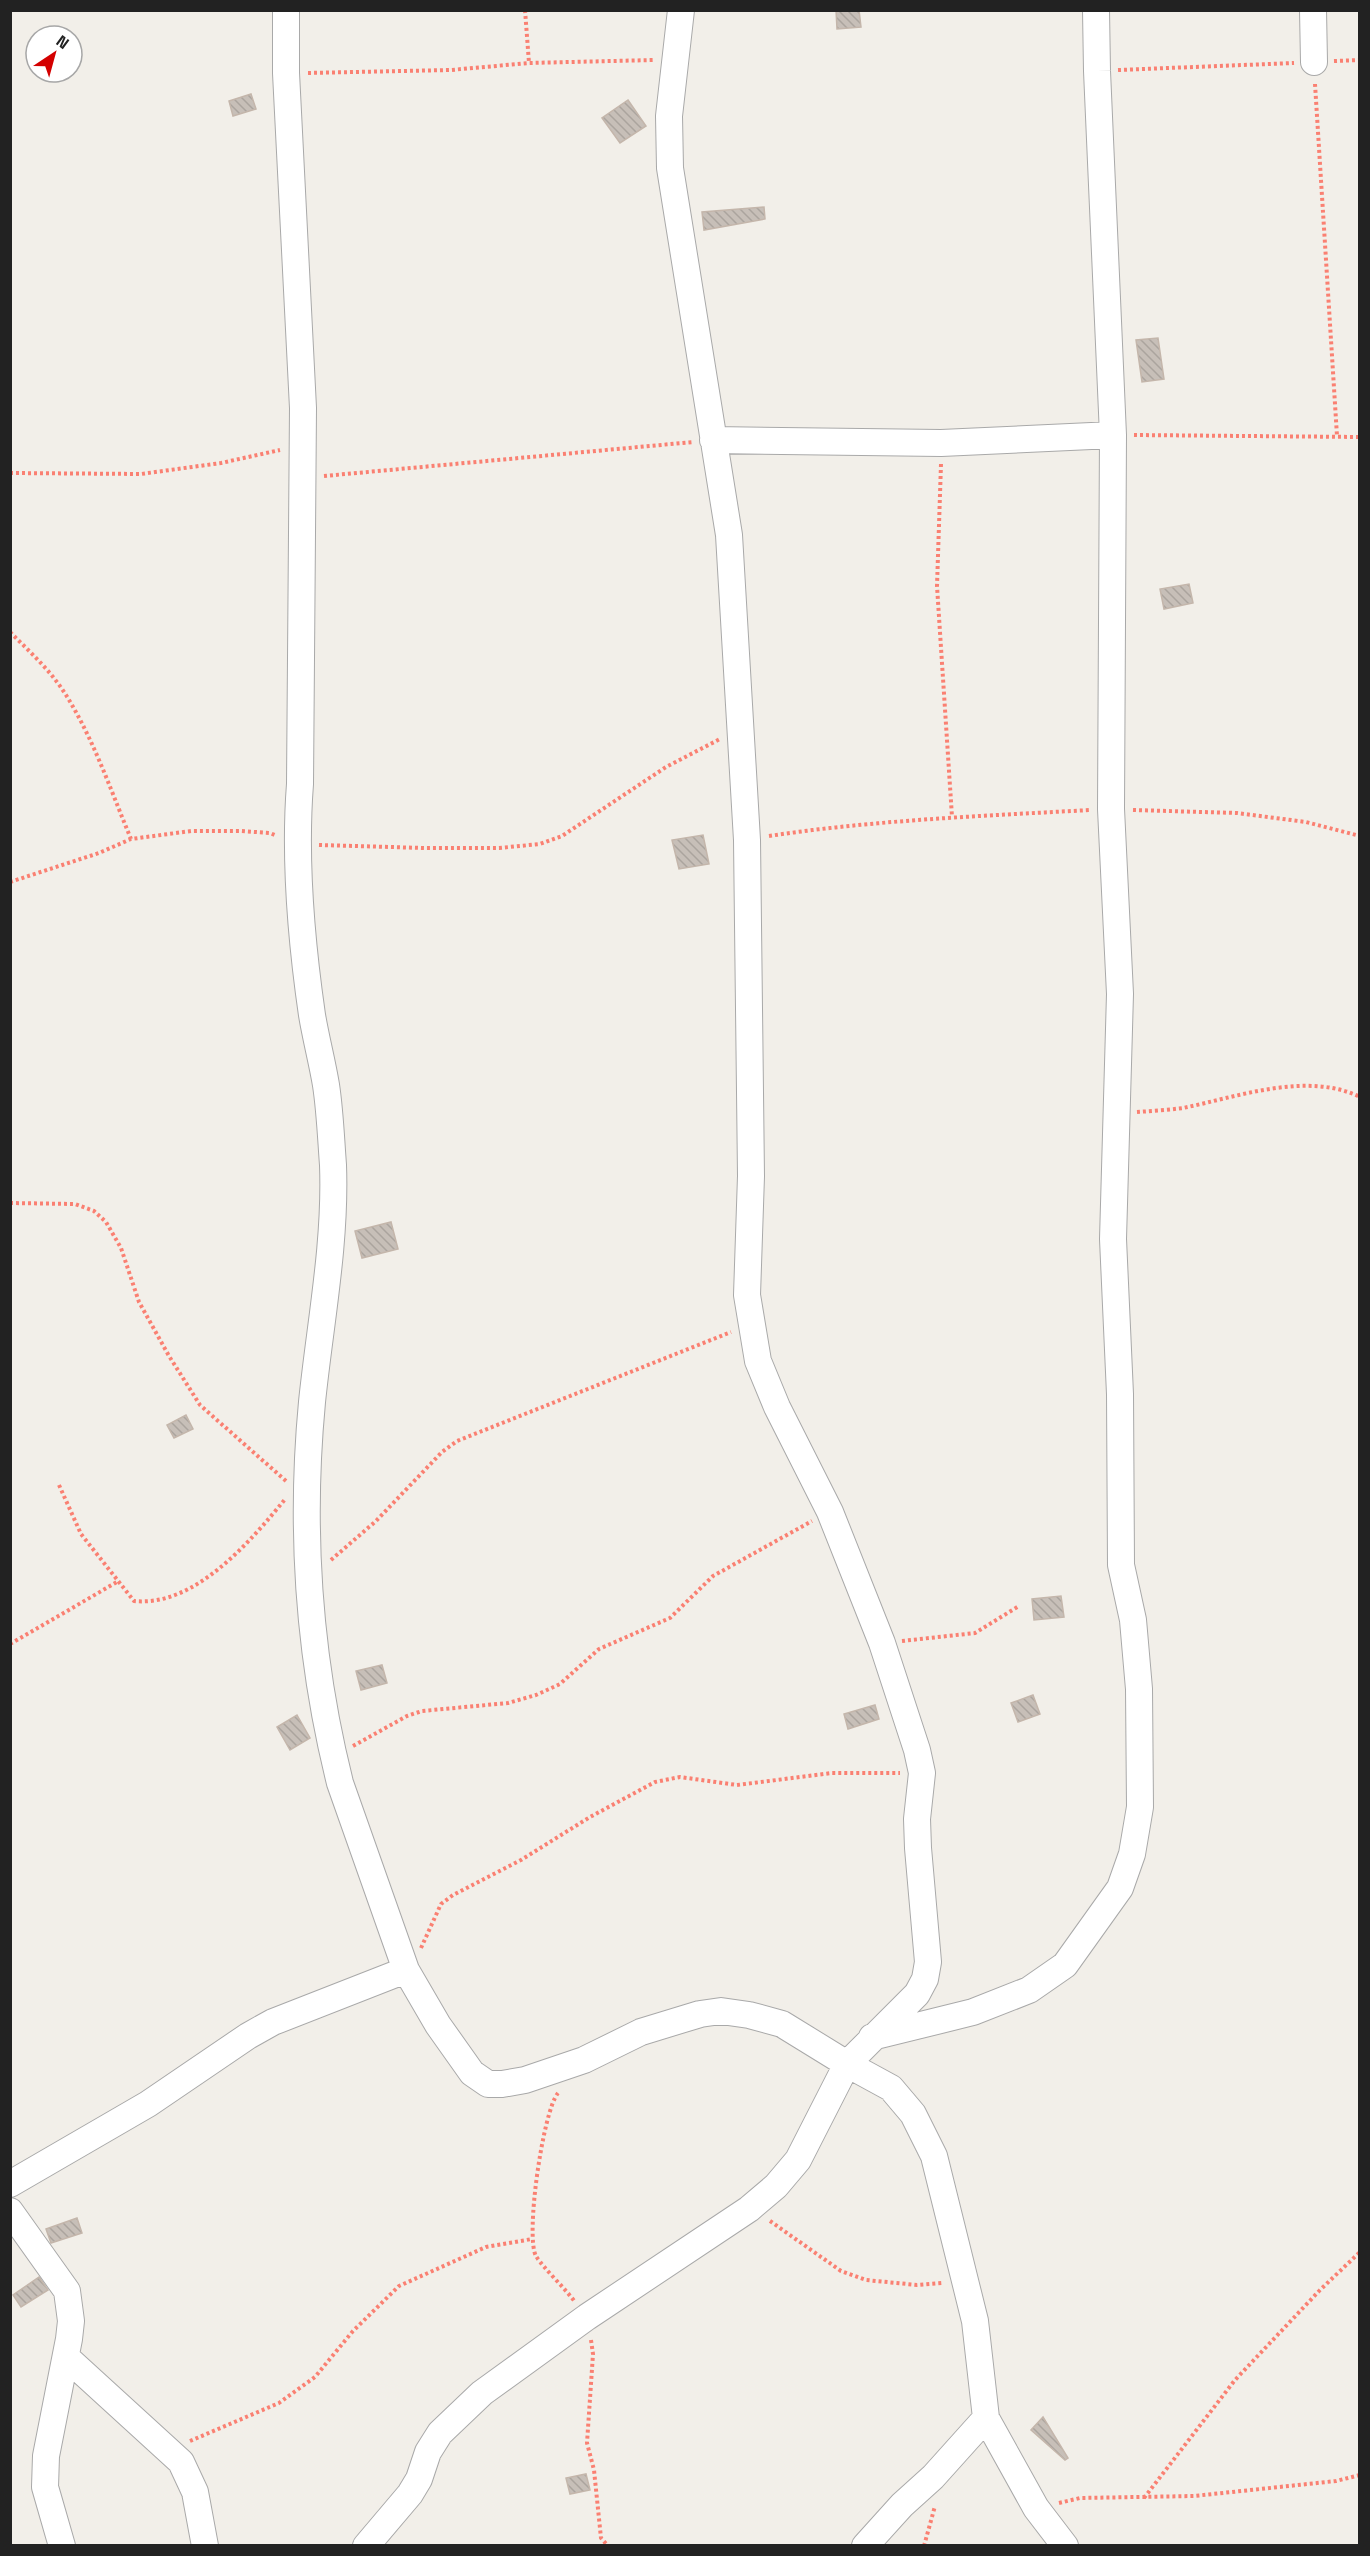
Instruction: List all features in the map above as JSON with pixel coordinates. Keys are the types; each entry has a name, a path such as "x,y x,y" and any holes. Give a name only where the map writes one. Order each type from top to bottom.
{"street":[{"path":"286,10 286,73 303,408 300,784 296,844 307,976 326,1086 333,1167 328,1264 301,1494 310,1579 311,1614 340,1783 406,1970 438,2025 472,2073 488,2084 525,2080 584,2060 641,2032 700,2014 721,2012 749,2015 782,2024 891,2088 913,2114 934,2156 967,2281 975,2321 986,2418 1036,2508 1065,2546"},
{"path":"366,2546 410,2494 419,2479 428,2452 440,2433 482,2393 587,2317 749,2209 776,2186 798,2160 847,2064 917,1994 925,1979 928,1962 917,1828 922,1773 917,1749 882,1642 830,1512 777,1407 758,1361 747,1295 751,1176 747,840 729,535 670,168 669,116 681,10"},
{"path":"871,2038 973,2012 1029,1990 1065,1965 1120,1888 1132,1854 1140,1807 1139,1689 1132,1620 1121,1565 1120,1394 1113,1239 1120,994 1111,809 1113,435 1096,71 1096,10"},
{"path":"1313,10 1314,62"},
{"path":"713,440 941,443 1113,435"},
{"path":"10,2184 148,2104 248,2036 273,2022 406,1970"},
{"path":"10,2211 67,2290 71,2321 46,2456 45,2487 62,2546"},
{"path":"66,2357 181,2462 195,2492 205,2546"},
{"path":"865,2546 902,2505 933,2477 986,2418"}],"path":[{"path":"525,10 529,63"},
{"path":"286,73 451,70 529,63 676,60"},
{"path":"1096,71 1359,60"},
{"path":"1314,62 1337,436"},
{"path":"1113,435 1359,437"},
{"path":"302,478 713,440"},
{"path":"941,443 937,586 952,817"},
{"path":"10,473 141,474 221,464 302,445"},
{"path":"10,632 39,661 66,695 93,747 131,839"},
{"path":"10,882 99,853 131,839 191,831 270,833 296,844 499,848 540,844 561,836 666,766 741,729"},
{"path":"747,840 830,827 952,817 1111,809 1237,813 1306,822 1359,836"},
{"path":"1117,1114 1179,1108 1276,1089 1311,1086 1346,1090 1359,1097"},
{"path":"10,1203 75,1204 94,1211 106,1222 122,1248 140,1302 169,1356 200,1405 301,1494 230,1559 185,1592 152,1602 134,1601 117,1582 81,1534 59,1485"},
{"path":"310,1579 376,1521 442,1452 457,1441 751,1324"},
{"path":"334,1756 407,1716 422,1711 508,1703 536,1695 560,1684 599,1649 670,1618 713,1576 830,1512"},
{"path":"10,1644 117,1582"},
{"path":"882,1642 975,1633 1019,1606"},
{"path":"406,1970 420,1950 441,1904 453,1895 521,1860 590,1817 655,1782 680,1777 737,1785 832,1773 922,1773"},
{"path":"562,2088 549,2108 539,2163 532,2239 536,2255 587,2317 593,2354 587,2443 594,2470 601,2538 608,2546"},
{"path":"749,2209 783,2228 841,2271 866,2280 917,2284 967,2281"},
{"path":"167,2450 279,2403 315,2377 353,2331 399,2286 486,2247 532,2239"},
{"path":"1144,2498 1236,2380 1359,2252"},
{"path":"1036,2508 1080,2498 1194,2496 1317,2483 1359,2475"},
{"path":"924,2546 936,2500 933,2477"}],"building":[{"path":"836,10 859,10 861,27 837,29"},
{"path":"251,94 256,109 233,116 229,101"},
{"path":"628,100 646,126 620,143 602,118"},
{"path":"764,207 765,219 704,230 702,212"},
{"path":"1158,338 1164,379 1142,382 1136,340"},
{"path":"1189,584 1193,603 1164,609 1160,589"},
{"path":"703,835 709,864 679,869 672,840"},
{"path":"391,1222 398,1249 362,1258 355,1231"},
{"path":"186,1415 193,1429 174,1438 167,1425"},
{"path":"1061,1596 1064,1617 1034,1620 1032,1599"},
{"path":"382,1665 387,1683 361,1690 356,1671"},
{"path":"1033,1695 1040,1714 1018,1722 1011,1703"},
{"path":"875,1705 879,1719 848,1729 844,1714"},
{"path":"297,1715 310,1738 290,1750 277,1727"},
{"path":"77,2218 82,2233 51,2243 46,2229"},
{"path":"39,2277 48,2290 21,2307 13,2295"},
{"path":"1043,2417 1068,2458 1065,2460 1031,2430"},
{"path":"586,2474 590,2490 570,2494 566,2478"}]}
